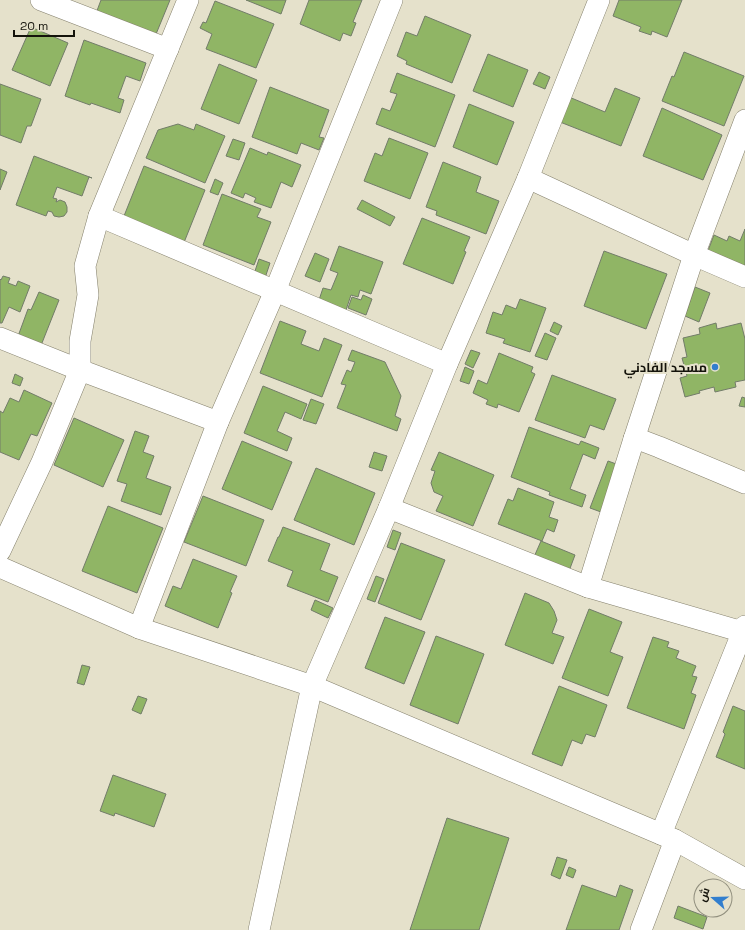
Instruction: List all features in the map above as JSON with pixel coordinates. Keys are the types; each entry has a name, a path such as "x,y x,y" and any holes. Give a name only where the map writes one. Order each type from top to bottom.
{"street":[{"path":"41,0 168,49"},
{"path":"0,551 42,462 80,370 80,341 88,295 86,266 99,216 188,0"},
{"path":"139,628 218,422 274,291 392,0"},
{"path":"259,930 312,686 389,508 447,364 528,178 599,0"},
{"path":"588,587 694,255 745,120"},
{"path":"528,178 745,277"},
{"path":"99,216 447,364"},
{"path":"0,338 218,422"},
{"path":"634,439 638,439 659,447 745,483"},
{"path":"389,508 588,587 744,629 668,837 641,930"},
{"path":"0,567 139,628 312,686 668,837 745,879"}],"building":[{"path":"101,0 170,0 154,39 95,16"},
{"path":"246,0 286,0 281,14"},
{"path":"309,0 362,0 353,22 356,23 351,36 343,33 340,41 300,24"},
{"path":"619,0 682,0 667,37 652,31 651,35 639,31 641,27 613,16"},
{"path":"215,1 274,24 256,68 206,49 212,34 200,28 203,22 206,23"},
{"path":"425,16 471,35 452,83 406,64 407,61 397,56 406,32 417,36"},
{"path":"31,27 68,43 50,86 12,70"},
{"path":"84,40 146,63 140,81 126,76 118,98 124,100 120,113 91,103 90,105 65,96"},
{"path":"684,52 744,76 724,126 662,101"},
{"path":"488,54 528,70 513,107 473,91"},
{"path":"219,64 257,80 239,124 201,109"},
{"path":"539,72 550,77 545,89 533,84"},
{"path":"397,73 455,95 435,147 376,124 382,108 390,111 397,94 390,92"},
{"path":"0,84 41,99 31,126 27,126 21,143 0,135"},
{"path":"270,87 329,110 319,137 324,138 319,150 301,143 297,154 252,137"},
{"path":"615,88 640,98 621,146 560,122 569,97 605,112"},
{"path":"469,104 514,122 497,165 453,147"},
{"path":"662,108 722,135 703,180 643,156"},
{"path":"178,124 194,130 196,124 225,136 205,183 146,158 158,130"},
{"path":"389,138 428,153 410,199 364,181 375,153 382,156"},
{"path":"233,139 245,143 239,160 226,156"},
{"path":"250,148 267,155 268,152 301,165 292,187 281,182 271,208 254,202 256,198 245,193 243,198 231,193"},
{"path":"34,156 92,178 89,177 82,196 57,187 53,198 57,199 56,202 60,200 65,202 67,212 64,216 54,216 52,212 48,211 46,216 16,205"},
{"path":"443,162 481,177 476,192 499,201 486,234 436,215 437,211 426,207"},
{"path":"144,166 205,190 183,245 122,221"},
{"path":"0,169 7,172 0,190"},
{"path":"215,179 223,183 218,195 210,192"},
{"path":"222,194 261,209 257,217 271,222 254,265 203,245"},
{"path":"362,200 395,217 390,226 357,209"},
{"path":"422,218 470,237 464,251 466,252 453,284 403,264"},
{"path":"745,229 745,272 706,256 714,235 727,241 729,236 740,241"},
{"path":"339,246 383,262 371,294 360,290 358,297 351,295 346,310 319,300 323,288 331,290 338,273 330,270"},
{"path":"604,251 667,274 646,329 584,306"},
{"path":"315,253 329,259 320,282 305,276"},
{"path":"259,259 270,263 263,284 252,280"},
{"path":"3,276 10,278 8,283 16,286 18,281 30,286 20,312 9,307 2,323 0,323 0,279 1,280"},
{"path":"695,287 710,293 699,322 685,316"},
{"path":"39,292 59,300 40,348 17,339 28,309 31,310"},
{"path":"363,295 372,299 366,315 348,308 352,297 361,300"},
{"path":"520,299 546,308 530,352 503,343 505,339 486,333 493,312 502,315 506,305 516,309"},
{"path":"280,321 306,331 301,344 319,351 324,338 342,345 322,397 260,373"},
{"path":"554,322 562,326 558,335 550,331"},
{"name":"مسجد الفادني","path":"716,323 717,329 741,323 745,339 745,380 735,382 736,387 715,392 714,387 685,397 680,378 687,376 682,358 687,357 683,338 700,334 699,328"},
{"path":"545,333 556,338 547,360 535,356"},
{"path":"352,350 385,362 401,396 395,416 401,419 397,431 337,408 346,385 341,384 347,370 351,372 355,362 348,360"},
{"path":"471,350 480,353 473,368 465,364"},
{"path":"499,353 533,367 531,372 535,374 519,412 498,404 497,408 486,404 488,400 473,393 478,380 487,384"},
{"path":"465,367 474,371 469,384 460,381"},
{"path":"15,374 23,378 20,386 12,383"},
{"path":"552,375 616,399 604,430 590,425 585,438 535,420"},
{"path":"263,386 307,404 301,419 285,412 277,431 292,438 287,451 244,433"},
{"path":"24,390 52,403 37,436 31,434 19,460 0,452 0,411 3,413 10,398 19,402"},
{"path":"742,397 745,398 745,407 739,406"},
{"path":"311,399 324,404 316,424 303,420"},
{"path":"74,418 124,440 103,487 54,465"},
{"path":"529,427 579,445 581,441 599,448 595,459 583,454 570,489 586,495 582,507 549,495 550,492 511,477"},
{"path":"135,431 149,436 143,452 154,456 146,478 171,487 161,515 121,501 127,484 117,481"},
{"path":"242,441 292,462 272,510 222,489"},
{"path":"374,452 387,456 382,471 369,467"},
{"path":"439,452 494,475 473,526 436,511 443,496 434,492 431,483 435,471 431,470"},
{"path":"608,461 619,465 601,512 590,508"},
{"path":"316,468 375,493 354,545 294,520"},
{"path":"518,488 554,502 549,517 558,520 554,532 547,529 542,541 498,524 508,499 513,501"},
{"path":"203,496 264,520 246,566 184,542"},
{"path":"108,506 163,528 137,593 82,571"},
{"path":"283,527 330,544 320,570 338,577 328,602 287,586 293,571 268,561"},
{"path":"393,530 401,533 395,550 387,547"},
{"path":"541,541 575,555 569,571 534,557"},
{"path":"401,543 445,560 421,620 378,603"},
{"path":"193,559 237,576 218,628 165,606 173,586 181,589"},
{"path":"376,576 384,579 375,602 367,599"},
{"path":"525,593 549,603 554,611 557,620 552,633 564,637 553,664 505,645"},
{"path":"315,600 333,608 328,618 311,610"},
{"path":"589,609 622,622 610,652 623,657 608,696 562,678"},
{"path":"385,617 425,632 404,684 365,668"},
{"path":"436,636 484,654 458,724 410,705"},
{"path":"653,637 669,642 667,647 679,651 676,658 696,666 692,676 697,677 691,693 696,695 684,729 627,708"},
{"path":"82,665 90,667 84,685 77,683"},
{"path":"559,686 607,705 595,737 586,734 582,744 572,740 562,766 532,754"},
{"path":"138,696 147,699 141,714 132,710"},
{"path":"733,706 745,711 745,769 716,757 725,734 723,732"},
{"path":"113,775 166,794 154,827 115,813 114,816 100,811"},
{"path":"447,818 509,838 479,930 410,930"},
{"path":"557,857 567,860 560,879 551,875"},
{"path":"569,867 576,870 573,878 566,875"},
{"path":"582,885 616,897 620,885 633,890 619,930 566,930"},
{"path":"678,906 693,912 693,918 707,918 703,929 674,918"}],"place":[{"name":"مسجد الفادني","path":"715,367"}]}
